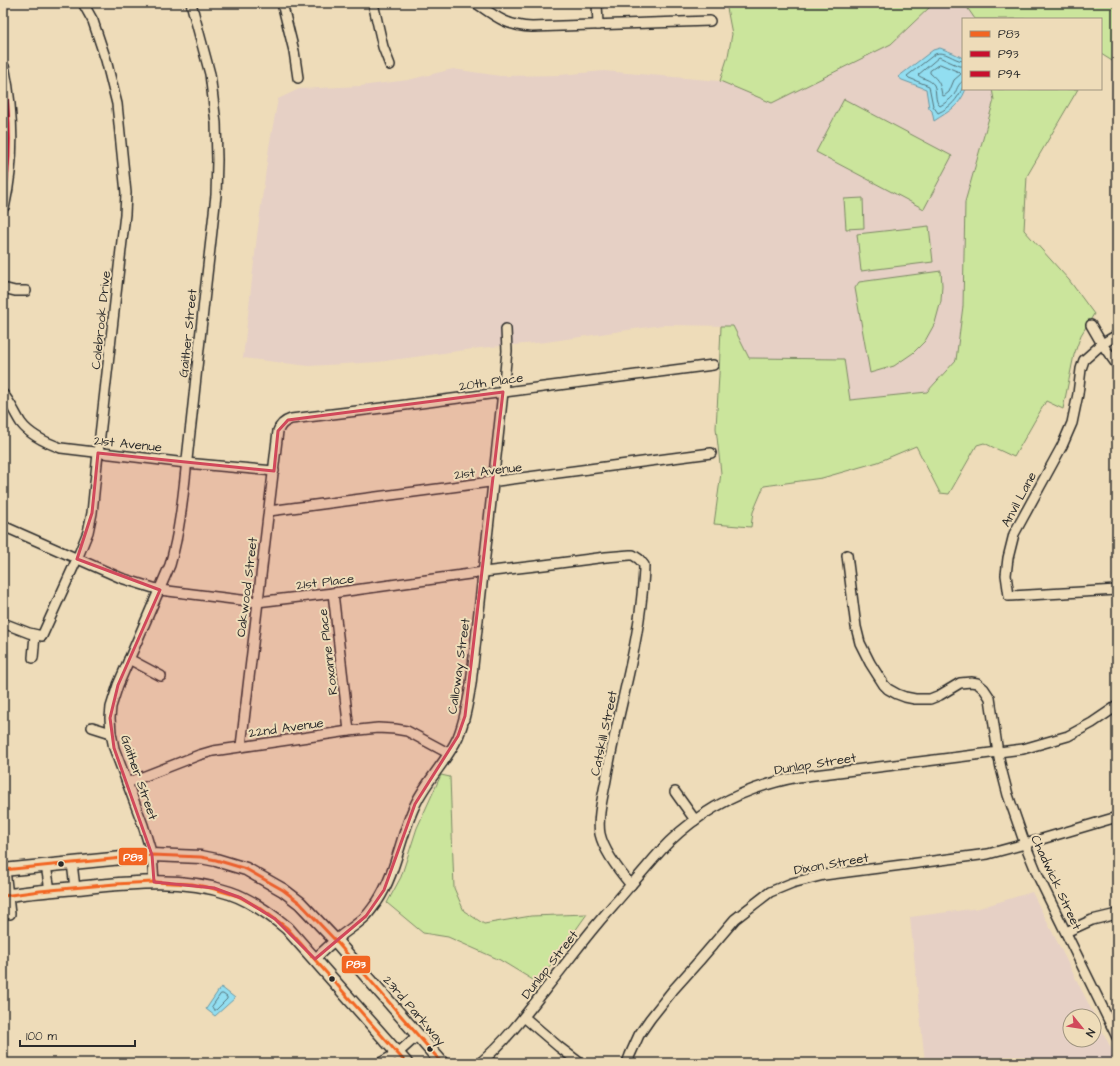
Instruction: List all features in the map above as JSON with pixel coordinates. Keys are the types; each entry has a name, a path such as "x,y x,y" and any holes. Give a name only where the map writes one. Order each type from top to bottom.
{"street":[{"name":"Colebrook Drive","path":"33,658 38,635 77,559 88,532 92,513 125,214 126,193 117,104 106,60 93,22 83,3"},
{"name":"Gaither Street","path":"154,882 152,855 143,825 114,748 110,718 113,698 118,685 170,565 179,528 216,195 217,160 216,123 210,74 191,3"},
{"path":"282,3 294,50 298,78"},
{"path":"373,3 383,47 390,65"},
{"path":"476,3 507,23 532,28 710,21"},
{"path":"597,3 598,25"},
{"path":"3,68 9,109 10,131 7,184 3,206"},
{"path":"3,288 15,292 26,291"},
{"path":"1091,325 1117,365"},
{"name":"Calloway Street","path":"315,959 335,940 366,916 384,890 416,804 429,781 448,754 458,736 465,716 471,684 494,482 507,351 506,329"},
{"path":"1102,344 1117,335"},
{"name":"Anvil Lane","path":"1102,344 1084,360 1081,369 1072,423 1062,446 1014,534 1008,558 1006,575 1009,596 1117,590"},
{"name":"20th Place","path":"278,431 279,427 284,422 291,419 713,364"},
{"name":"21st Avenue","path":"3,394 27,430 39,438 61,448 186,463 274,471"},
{"name":"Oakwood Street","path":"241,746 278,431"},
{"name":"21st Avenue","path":"269,511 711,453"},
{"name":"21st Place","path":"3,526 121,578 160,590 257,602 630,554 636,556 643,563 644,577"},
{"name":"Chadwick Street","path":"847,555 856,628 860,644 870,663 888,689 897,694 910,698 930,699 960,683 970,682 978,684 984,689 990,698 998,753 1008,795 1025,844 1038,878 1117,1037"},
{"name":"Catskill Street","path":"631,885 605,847 599,828 612,748 634,650 644,577"},
{"name":"Roxanne Place","path":"333,593 349,732"},
{"path":"3,623 38,635"},
{"path":"130,660 161,676"},
{"name":"Dunlap Street","path":"480,1063 491,1054 524,1017 597,924 665,846 695,820 719,805 736,796 780,780 1023,749 1068,736 1092,723 1117,706"},
{"path":"92,727 111,733"},
{"name":"22nd Avenue","path":"127,783 213,750 378,728 407,731 448,754"},
{"path":"675,792 695,820"},
{"name":"Dixon Street","path":"627,1063 639,1035 673,990 734,918 770,892 792,883 824,875 988,854 1117,817"},
{"name":"23rd Parkway","path":"4,870 152,855 201,857 246,870 283,890 300,903 335,940 442,1063"},
{"path":"72,863 75,888"},
{"path":"46,866 50,890"},
{"path":"4,870 5,896 10,914"},
{"path":"5,896 50,890 154,882 214,888 241,898 265,911 287,928 406,1063"},
{"path":"1066,932 1092,920 1117,914"},
{"path":"524,1017 580,1063"},
{"path":"380,1063 398,1053 418,1035"}],"highlighted area":[{"path":"503,392 465,716 458,736 415,804 384,890 366,916 315,959 275,919 241,898 214,888 154,882 152,855 114,748 110,718 118,685 160,590 77,559 92,513 98,453 274,471 278,431 288,420"}],"shaded area":[{"path":"965,3 974,18 962,18 962,90 993,90 994,100 965,202 963,306 956,360 927,392 850,400 844,359 749,358 733,326 662,325 546,342 480,348 378,362 309,366 243,358 269,147 278,99 299,89 360,86 408,80 453,69 500,76 560,75 604,71 720,81 772,103 891,44 931,6"},
{"path":"1032,892 1091,1008 1062,1008 1062,1048 1102,1048 1102,1030 1117,1060 1117,1063 925,1063 910,917 979,908"}],"green space":[{"path":"726,3 964,3 931,6 891,44 772,103 720,81 728,56 732,34"},
{"path":"964,3 1117,3 1117,64 1102,55 1102,18 974,18"},
{"path":"992,90 1077,90 1027,176 1024,230 1069,280 1094,314 1081,335 1074,355 1063,409 1046,401 1014,457 984,443 977,445 949,494 940,493 916,446 878,462 822,478 764,486 753,512 751,527 714,524 721,473 716,428 721,326 733,326 749,358 844,359 850,400 927,392 956,360 963,306 965,202 994,100"},
{"path":"844,99 952,156 924,209 816,152"},
{"path":"863,198 864,228 846,229 844,199"},
{"path":"929,226 933,262 861,271 857,234"},
{"path":"941,271 941,301 935,323 925,341 913,353 894,366 870,373 855,288 859,282"},
{"path":"441,775 450,777 454,888 464,911 484,924 531,916 587,914 538,983 500,960 448,937 423,933 387,903 401,877 417,828"}],"water":[{"path":"940,48 962,58 962,90 966,90 957,104 934,121 932,111 929,108 926,89 898,77 933,50"},
{"path":"221,987 235,998 215,1016 206,1009"}],"transit line":[{"name":"P93","path":"3,68 9,120 8,172 3,206"},
{"name":"P94","path":"3,101 5,137 3,175"},
{"name":"P83","path":"3,870 152,855 201,857 246,869 283,890 300,903 335,940 442,1063"},
{"name":"P83","path":"3,896 40,891 153,882 192,884 238,896 260,908 287,928 406,1063"}]}
